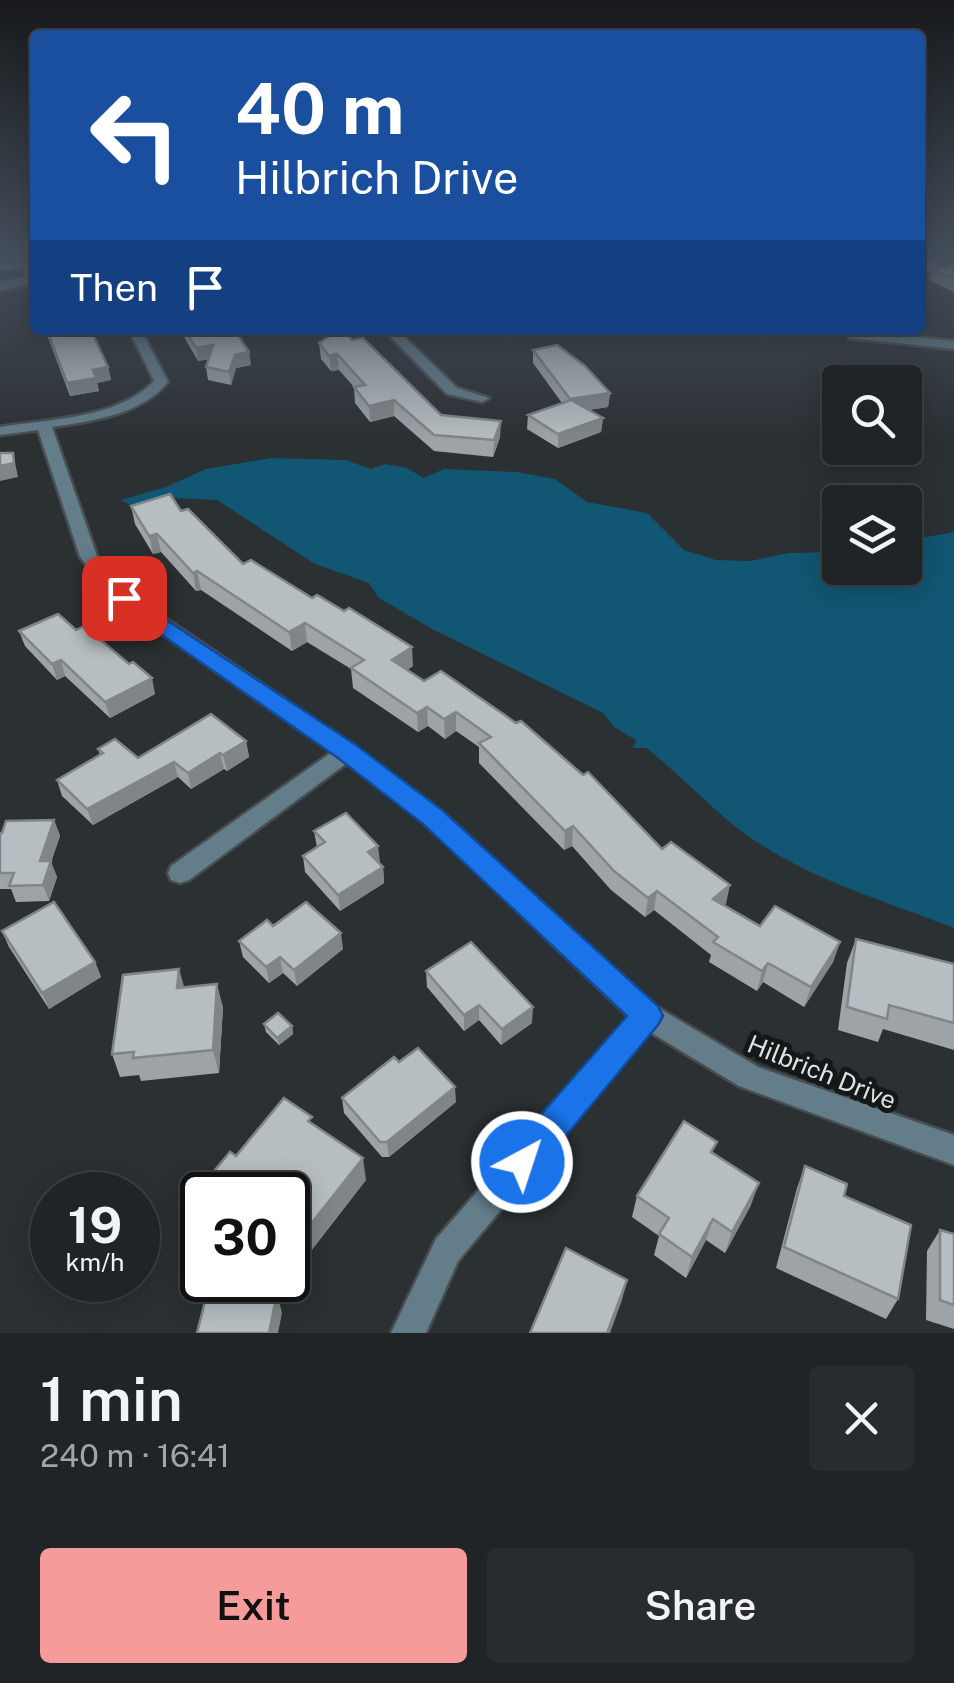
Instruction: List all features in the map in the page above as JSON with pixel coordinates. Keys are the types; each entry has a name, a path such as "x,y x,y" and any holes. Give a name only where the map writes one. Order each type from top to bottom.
{"street":[{"path":"0,431 122,408 155,392 161,382 138,335"},
{"path":"395,335 452,390 482,398"},
{"path":"854,335 954,345"},
{"name":"Hilbrich Drive","path":"43,423 89,557 124,598 347,752 432,817 647,1016 749,1077 954,1150"},
{"path":"180,873 347,752"},
{"path":"408,1333 447,1250 647,1016"}],"water":[{"path":"271,458 346,460 371,469 385,464 407,468 424,478 444,469 516,472 555,479 587,502 647,513 684,550 716,560 750,561 789,553 822,552 822,585 922,585 922,538 954,532 954,928 850,889 775,853 737,828 646,748 633,748 636,740 614,727 603,713 434,630 379,598 369,583 315,564 217,500 175,498 130,505 121,500 166,487 206,469"}],"building":[{"path":"49,335 93,335 108,367 93,370 96,378 67,383"},
{"path":"188,335 238,335 249,352 235,355 229,372 206,367 213,345 196,348"},
{"path":"331,335 348,335 352,340 363,338 441,415 501,421 494,440 434,435 394,400 369,406 354,387 365,385 337,354 329,356 319,343"},
{"path":"557,345 585,366 610,393 570,399 533,350"},
{"path":"571,400 603,418 558,434 528,415"},
{"path":"0,453 13,453 14,463 0,466"},
{"path":"170,494 181,511 188,509 243,564 251,560 312,598 317,595 344,611 349,608 412,647 392,660 424,681 441,671 516,723 521,721 583,775 588,772 662,849 671,842 730,885 713,899 760,926 775,906 840,942 811,987 768,963 762,971 713,942 718,937 657,891 648,898 614,871 573,826 565,831 479,743 491,737 456,712 444,719 427,707 417,713 351,668 364,660 305,623 289,632 197,571 193,573 157,534 149,536 131,506"},
{"path":"58,614 76,630 84,626 152,678 105,702 61,660 52,664 19,631"},
{"path":"211,714 246,741 188,773 174,762 87,809 57,780 103,753 98,749 115,739 138,758"},
{"path":"346,813 378,846 368,852 383,867 338,895 303,856 325,842 314,831"},
{"path":"54,820 40,861 51,861 43,885 9,886 14,873 0,873 0,833 6,821"},
{"path":"54,902 95,962 42,993 2,931"},
{"path":"306,902 341,933 294,970 280,957 266,967 239,941 267,920 273,926"},
{"path":"856,939 954,964 954,1023 889,1005 887,1019 847,1007"},
{"path":"471,942 533,1007 502,1029 479,1005 464,1015 426,971"},
{"path":"179,969 177,988 217,984 213,1050 133,1058 134,1052 112,1054 123,975"},
{"path":"278,1013 292,1026 277,1038 264,1024"},
{"path":"418,1048 455,1087 387,1142 380,1142 342,1098 394,1057 399,1062"},
{"path":"284,1098 312,1117 308,1121 363,1158 310,1225 310,1172 213,1172 230,1152 236,1156"},
{"path":"684,1121 717,1142 711,1152 759,1183 732,1232 713,1219 692,1257 659,1234 669,1218 637,1196"},
{"path":"805,1166 847,1184 844,1196 911,1225 898,1299 784,1247"},
{"path":"940,1230 954,1234 954,1305 940,1300"},
{"path":"566,1248 627,1280 607,1333 530,1333"},
{"path":"205,1302 275,1302 269,1333 197,1333"}],"route":[{"path":"124,598 347,752 432,817 647,1016 522,1162"}]}
